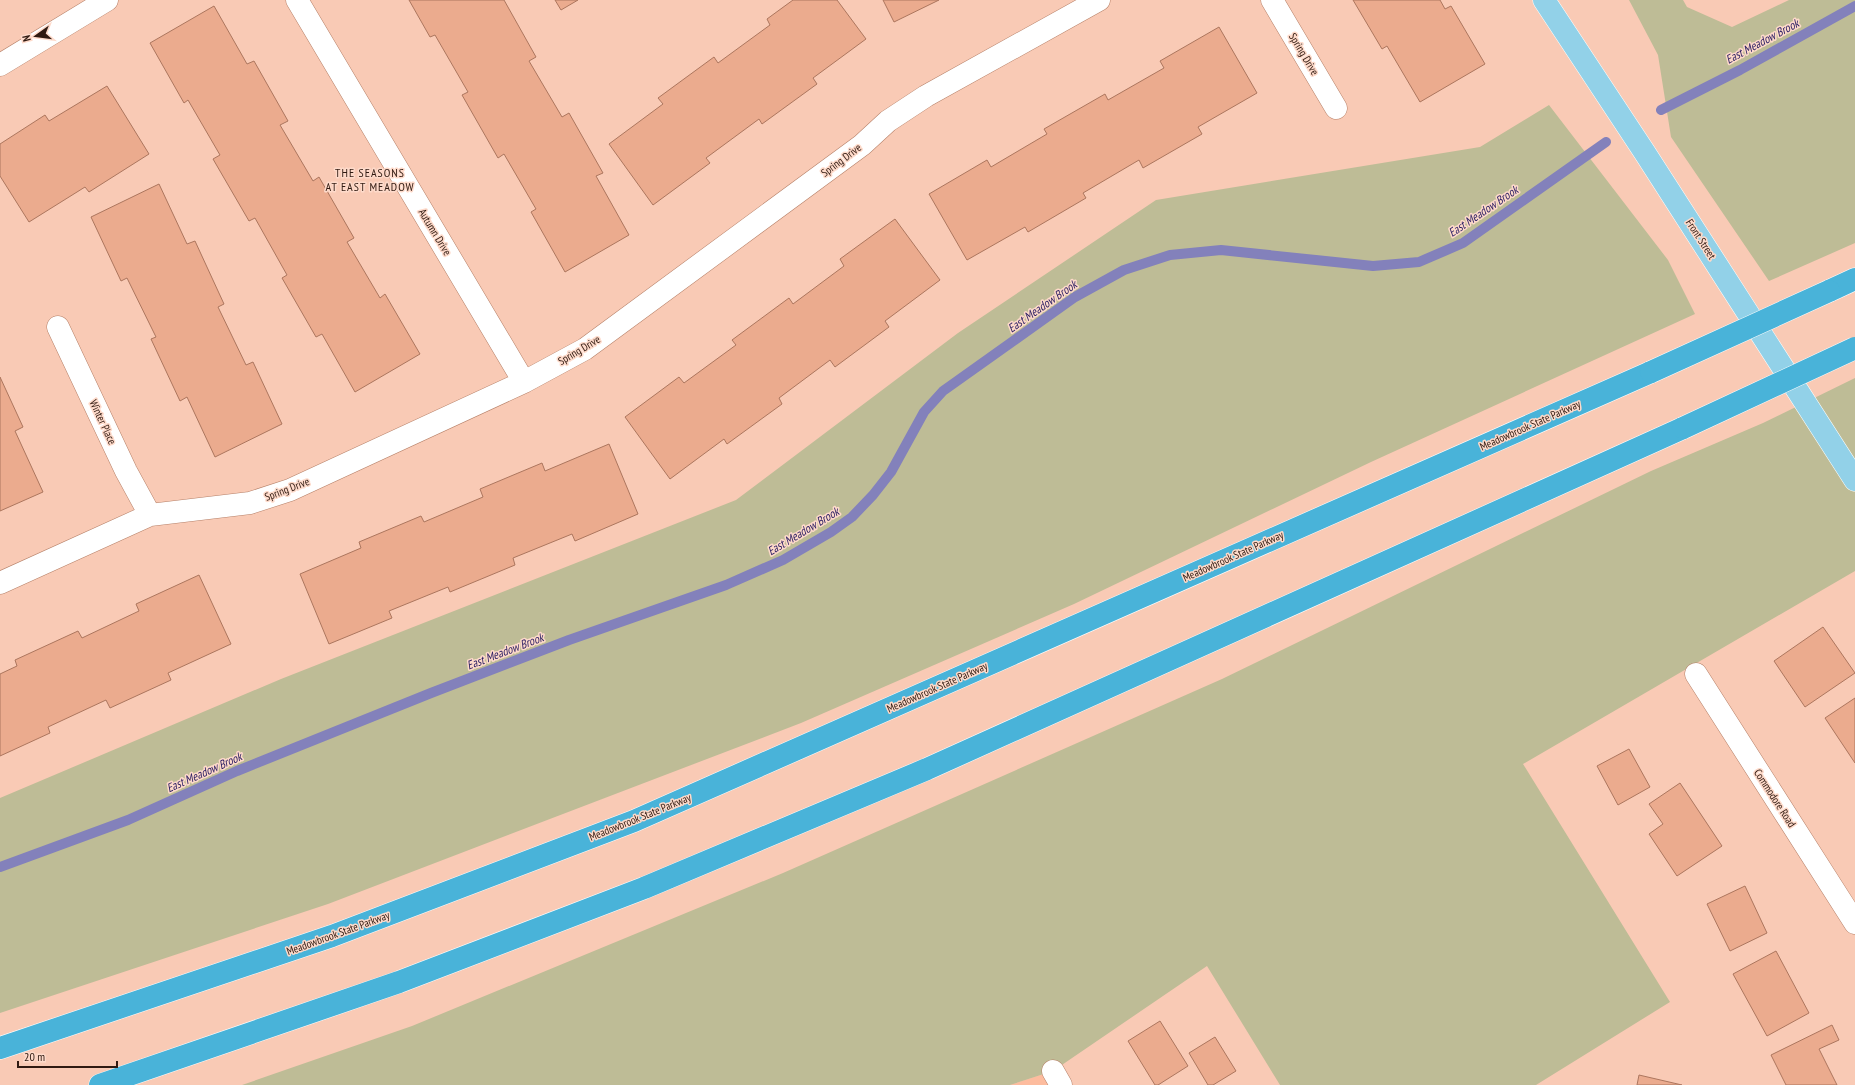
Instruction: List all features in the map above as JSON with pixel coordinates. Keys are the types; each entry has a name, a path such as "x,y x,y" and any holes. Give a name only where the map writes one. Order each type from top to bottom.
{"highway":[{"name":"Meadowbrook State Parkway","path":"0,1048 332,936 634,821 1651,372 1855,279"},
{"path":"100,1085 399,982 644,888 927,769 1683,428 1855,348"}],"main road":[{"name":"Front Street","path":"1544,0 1645,153 1855,480"}],"street":[{"path":"0,65 107,0"},
{"name":"Autumn Drive","path":"297,0 524,382"},
{"name":"Spring Drive","path":"0,583 150,515 250,502 290,490 524,382 585,349 862,145 888,121 926,96 1099,0"},
{"name":"Spring Drive","path":"1272,0 1336,108"},
{"name":"Winter Place","path":"58,327 126,471 150,515"},
{"name":"Commodore Road","path":"1696,674 1855,923"}],"shaded area":[{"path":"1629,0 1683,0 1687,7 1732,27 1789,0 1855,0 1855,243 1769,281 1671,137 1658,55"},
{"path":"1549,105 1668,260 1695,314 1371,462 1074,604 801,723 328,904 0,1013 0,798 281,679 736,500 958,333 1156,200 1480,147"},
{"path":"1855,378 1855,571 1523,764 1670,1002 1536,1085 1280,1085 1207,966 1053,1071 1010,1085 242,1085 412,1026 783,873 1222,679 1651,471 1763,423"},
{"path":"1053,1071 1061,1085 1010,1085"}],"building":[{"path":"409,0 504,0 536,57 529,61 562,117 569,113 603,173 596,176 629,235 565,272 531,212 536,209 504,154 498,158 462,95 468,92 435,35 430,37"},
{"path":"555,0 578,0 561,10"},
{"path":"793,0 837,0 866,39 813,78 817,84 762,124 759,119 706,158 710,163 653,205 609,144 663,104 658,98 714,57 718,63 770,25 767,19"},
{"path":"883,0 939,0 894,22"},
{"path":"1353,0 1440,0 1445,9 1451,6 1485,64 1420,102 1387,46 1382,49"},
{"path":"214,6 247,64 254,61 288,121 280,125 313,181 319,177 354,238 347,242 380,298 385,294 420,354 355,392 322,334 316,337 282,278 287,275 255,218 249,221 213,159 220,155 188,100 184,103 150,43"},
{"path":"1219,27 1257,93 1198,127 1202,134 1143,168 1139,160 1083,193 1086,198 1028,232 1025,227 967,260 929,194 987,160 991,167 1047,134 1044,129 1105,94 1108,100 1164,68 1160,61"},
{"path":"107,86 149,154 89,192 85,187 29,222 0,176 0,144 45,115 49,121"},
{"path":"159,184 187,244 195,241 224,304 218,307 246,365 253,362 282,424 215,457 187,397 180,401 151,339 156,337 127,278 121,281 91,217"},
{"path":"895,219 940,280 885,321 889,327 835,367 830,360 779,398 782,404 727,444 724,439 670,479 625,417 679,377 684,383 736,345 732,340 789,298 793,304 844,266 840,259"},
{"path":"0,377 23,427 15,431 43,492 0,511"},
{"path":"609,444 638,514 575,541 572,534 513,558 515,565 450,592 448,587 389,611 392,618 329,644 300,574 361,548 359,542 421,516 424,522 483,497 480,489 542,463 545,471"},
{"path":"199,575 231,644 168,673 171,680 110,708 106,700 48,727 50,733 0,756 0,674 17,666 15,660 78,631 82,638 139,611 136,604"},
{"path":"1823,627 1855,673 1805,707 1774,661"},
{"path":"1855,698 1855,763 1825,718"},
{"path":"1629,749 1650,787 1618,805 1597,766"},
{"path":"1680,783 1722,846 1677,876 1649,834 1663,824 1649,804"},
{"path":"1745,886 1767,933 1730,951 1707,904"},
{"path":"1776,951 1809,1013 1767,1036 1733,974"},
{"path":"1160,1021 1188,1066 1158,1085 1155,1085 1128,1041"},
{"path":"1832,1025 1839,1040 1819,1049 1837,1085 1786,1085 1771,1055"},
{"path":"1215,1037 1236,1071 1213,1085 1208,1085 1189,1053"},
{"path":"1639,1075 1682,1085 1637,1085"}],"waterway":[{"name":"East Meadow Brook","path":"1661,110 1740,70 1855,6"},
{"name":"East Meadow Brook","path":"0,867 128,820 237,771 431,693 569,640 726,585 783,560 831,532 852,517 873,495 891,472 924,412 943,391 1075,297 1124,270 1170,255 1221,250 1373,266 1419,262 1463,243 1606,142"}],"district":[{"name":"THE SEASONS AT EAST MEADOW","path":"370,179"}]}
